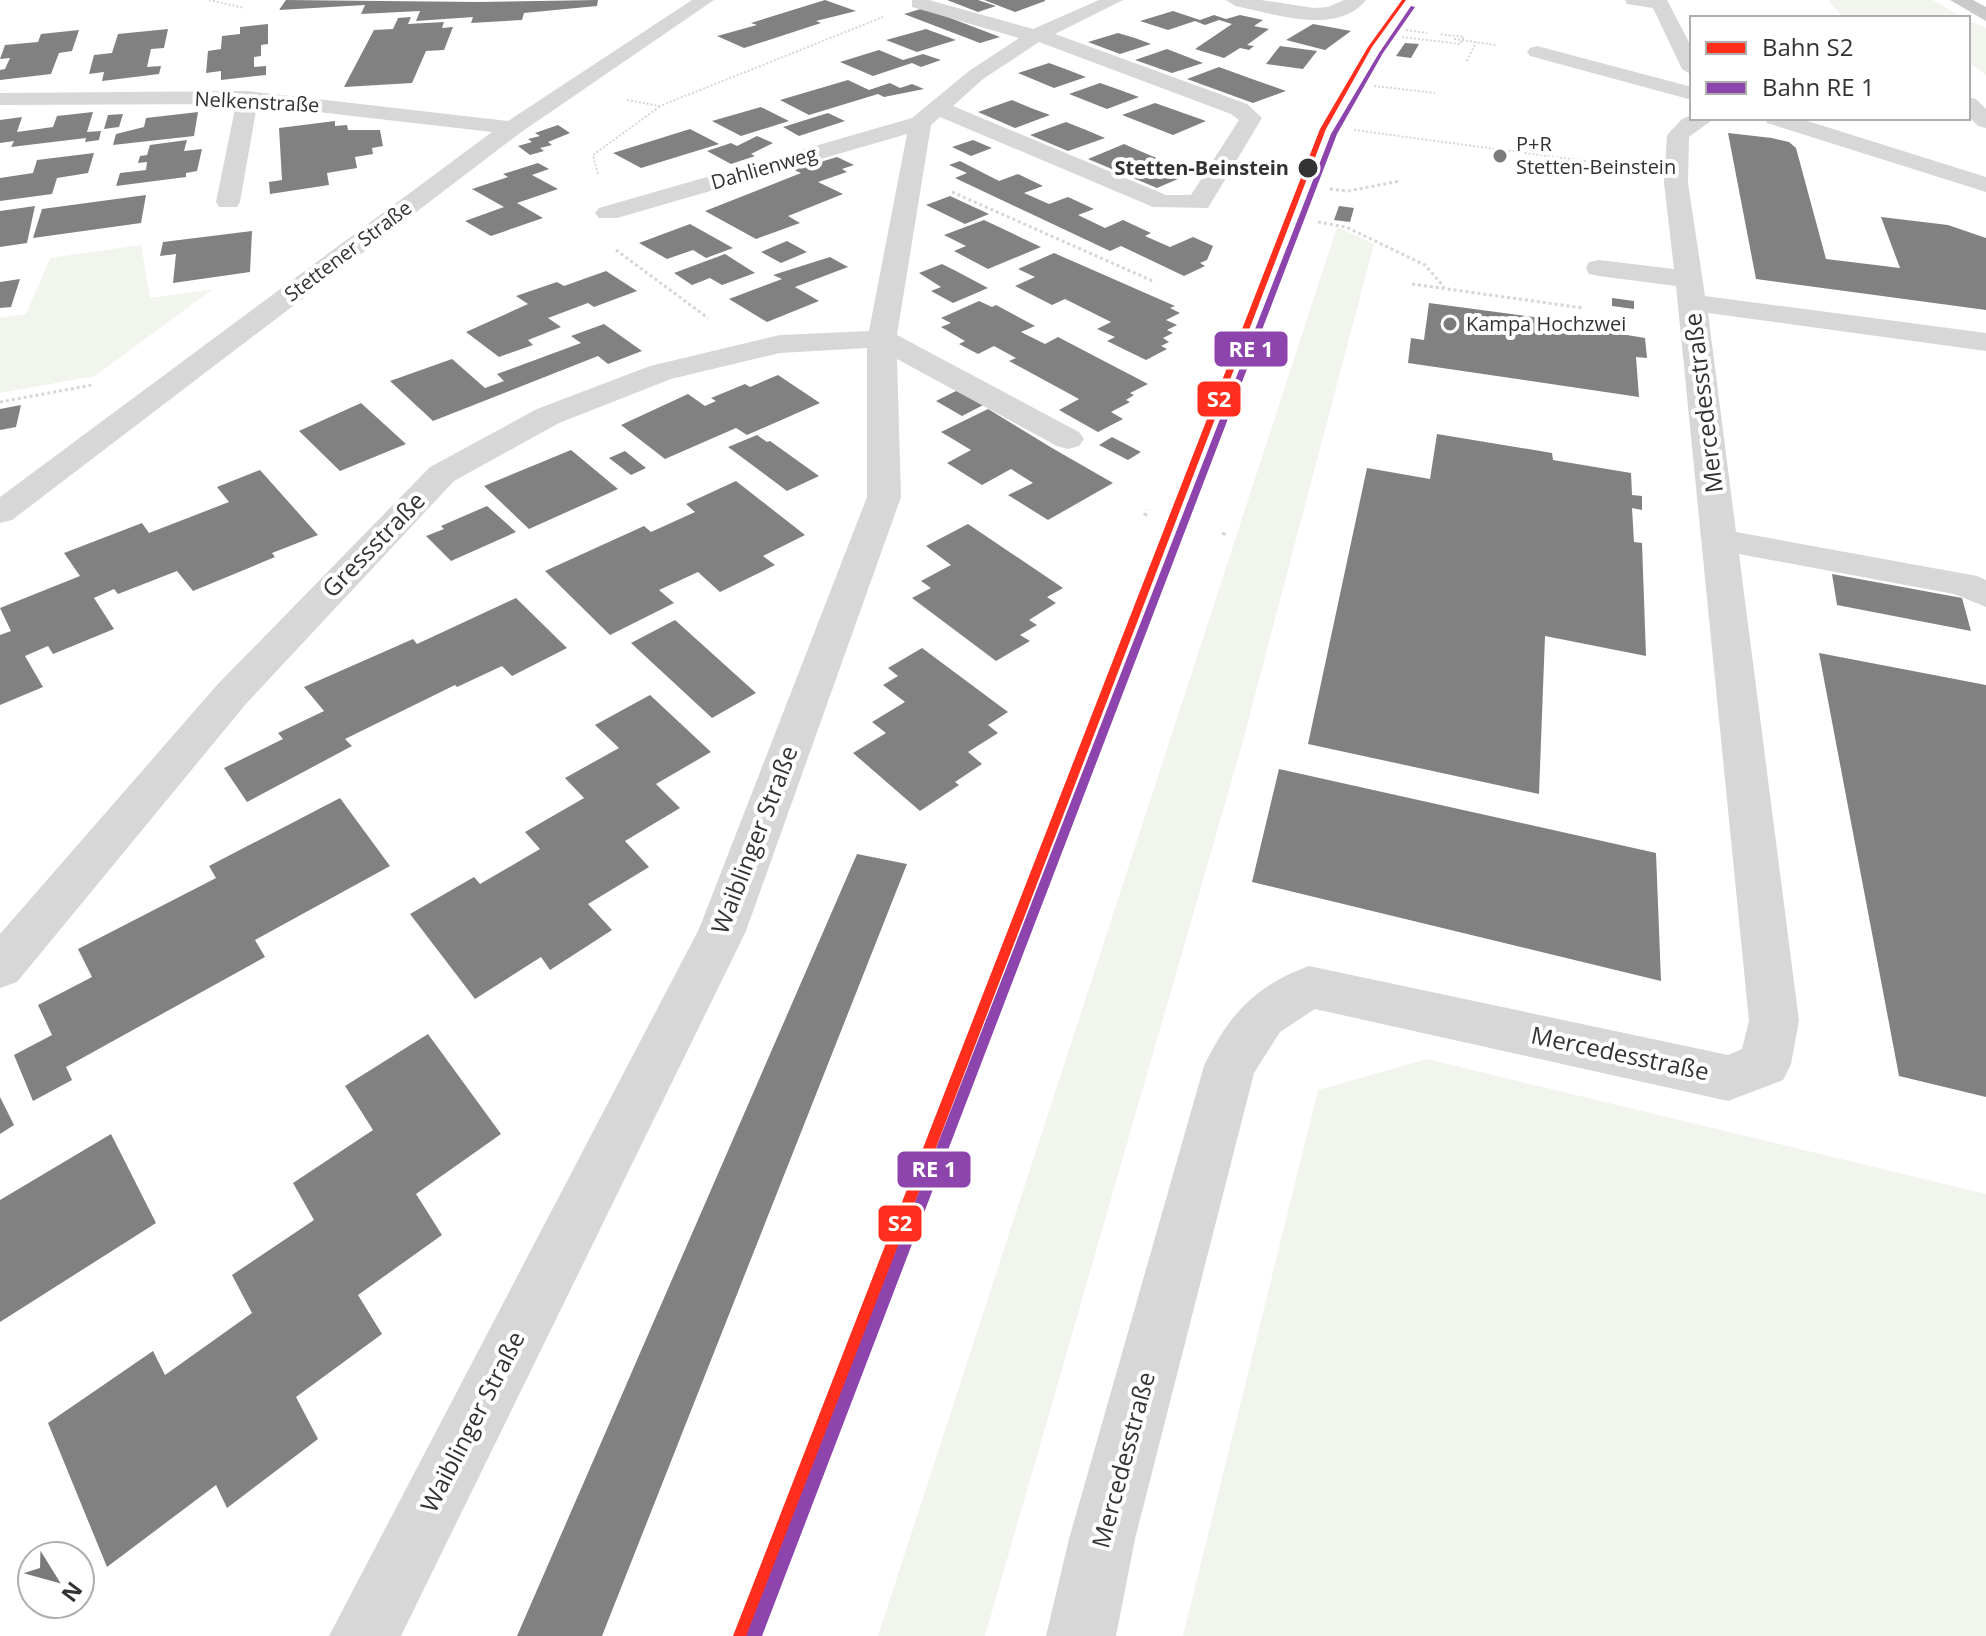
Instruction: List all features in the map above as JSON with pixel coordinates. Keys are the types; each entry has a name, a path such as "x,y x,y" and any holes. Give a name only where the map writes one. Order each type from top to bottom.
{"main road":[{"path":"1959,0 1986,15"}],"street":[{"name":"Stettener Straße","path":"0,513 512,128 705,0"},
{"path":"919,3 1036,36 1239,109 1251,118 1199,203 1162,202 929,116 976,75 1036,36 1114,0"},
{"path":"1235,0 1316,14 1349,7 1357,0"},
{"path":"1634,0 1660,3 1690,65"},
{"path":"1537,52 1690,93"},
{"name":"Nelkenstraße","path":"0,99 248,97 512,128"},
{"path":"228,202 248,97"},
{"path":"1970,106 1986,121"},
{"name":"Waiblinger Straße","path":"364,1636 722,931 884,497 882,339 911,174 929,116"},
{"name":"Dahlienweg","path":"608,213 929,116"},
{"name":"Mercedesstraße","path":"1081,1636 1102,1539 1230,1066 1262,1017 1309,987 1728,1078 1765,1064 1774,1021 1676,183 1678,135 1699,120"},
{"path":"1781,120 1986,185"},
{"path":"1599,268 1691,291 1986,342"},
{"path":"882,339 1068,439"},
{"name":"Gressstraße","path":"0,968 231,695 442,474 548,416 661,372 780,344 882,339"},
{"path":"1720,540 1964,584 1986,595"}],"path":[{"path":"209,0 244,8"},
{"path":"616,98 660,106 919,3"},
{"path":"1406,30 1427,33"},
{"path":"1402,37 1460,44 1464,37 1439,34"},
{"path":"1467,61 1476,42"},
{"path":"1374,86 1435,93"},
{"path":"1354,130 1592,162"},
{"path":"911,174 1155,282"},
{"path":"1330,189 1348,191 1400,181"},
{"path":"1318,222 1346,227 1425,265 1445,288"},
{"path":"1412,284 1586,308"},
{"path":"0,402 94,385"}],"shaded area":[{"path":"1828,0 1933,0 1960,16 1842,16"},
{"path":"1970,21 1986,28 1986,75 1970,63"},
{"path":"1337,227 1374,244 1241,748 985,1636 878,1636"},
{"path":"141,245 150,298 213,289 95,376 0,393 0,318 26,314 50,258"},
{"path":"1427,1059 1986,1194 1986,1636 1183,1636 1318,1090"}],"building":[{"path":"286,0 598,0 597,6 524,13 522,20 471,23 473,17 416,21 420,11 361,14 365,5 279,10"},
{"path":"825,0 856,11 816,21 821,23 744,48 717,36 757,25 751,23"},
{"path":"947,0 978,0 996,6 978,12"},
{"path":"984,0 1045,0 1045,1 1015,12"},
{"path":"924,8 1000,37 980,43 904,14"},
{"path":"1173,11 1200,20 1214,15 1226,19 1240,15 1263,20 1254,26 1269,29 1247,45 1254,46 1249,50 1240,48 1224,58 1195,49 1232,24 1219,20 1205,25 1195,21 1168,30 1140,21"},
{"path":"411,17 408,24 444,22 442,28 453,27 444,50 426,51 412,83 344,87 374,30 393,29 398,18"},
{"path":"268,24 268,44 261,45 261,56 254,57 254,67 266,66 266,75 221,80 221,71 206,73 208,51 221,49 222,36 240,34 240,27"},
{"path":"1313,24 1351,31 1325,50 1286,40"},
{"path":"168,29 164,48 151,49 147,67 161,66 159,74 102,81 104,72 89,74 94,55 112,53 118,34"},
{"path":"926,29 956,40 917,52 886,40"},
{"path":"79,30 72,51 59,53 51,74 0,80 0,70 5,69 10,58 0,59 5,45 38,42 41,34"},
{"path":"1118,33 1151,44 1120,54 1088,42"},
{"path":"1405,43 1419,44 1411,58 1396,56"},
{"path":"1280,46 1317,51 1303,69 1266,64"},
{"path":"1167,49 1203,63 1172,73 1135,60"},
{"path":"879,50 903,60 923,54 941,60 921,67 912,63 873,76 840,62"},
{"path":"1049,63 1086,77 1054,88 1018,73"},
{"path":"1219,67 1286,91 1253,103 1187,79"},
{"path":"848,80 869,90 890,83 900,88 912,84 924,89 884,97 878,94 809,115 780,100"},
{"path":"1100,83 1139,97 1107,109 1069,94"},
{"path":"1012,100 1050,115 1015,128 978,112"},
{"path":"1155,103 1206,121 1173,135 1122,115"},
{"path":"761,107 789,121 741,136 712,121"},
{"path":"93,112 87,132 101,131 99,140 85,142 86,138 11,147 14,141 0,143 0,120 22,117 17,132 53,127 57,116"},
{"path":"198,112 194,136 113,145 116,134 144,127 146,118"},
{"path":"828,113 845,121 799,136 783,127"},
{"path":"123,114 119,127 104,129 108,115"},
{"path":"335,121 335,126 347,125 348,130 380,130 383,146 372,148 373,154 355,157 357,168 327,173 329,185 270,194 269,182 282,180 279,128"},
{"path":"1066,122 1105,138 1068,151 1030,135"},
{"path":"558,125 570,133 548,142 552,145 540,148 544,151 530,155 518,146 540,136 535,133"},
{"path":"690,129 719,144 641,168 613,153"},
{"path":"1728,133 1772,138 1789,142 1796,148 1826,259 1900,268 1881,217 1948,225 1986,238 1986,310 1756,279"},
{"path":"757,136 773,143 751,154 755,156 731,164 707,151 731,143 737,146"},
{"path":"187,140 184,151 202,149 197,171 186,173 186,177 116,186 120,173 146,170 147,162 138,163 140,156 147,155 150,145"},
{"path":"973,140 992,148 971,156 952,147"},
{"path":"1124,144 1192,173 1157,188 1088,159"},
{"path":"94,153 88,173 57,178 52,194 0,201 0,178 33,173 37,160"},
{"path":"837,157 854,165 842,169 847,172 818,182 843,194 788,216 800,223 756,239 705,211 801,173 794,170"},
{"path":"960,161 999,181 1018,174 1043,186 1024,193 1049,204 1068,197 1094,209 1078,215 1105,228 1123,220 1151,233 1145,236 1170,247 1193,237 1213,246 1207,260 1200,263 1205,266 1184,276 1121,246 1110,251 955,178 967,173 949,165"},
{"path":"538,163 549,169 532,175 558,189 517,203 543,218 491,236 465,221 504,207 472,189 508,177 503,174"},
{"path":"146,195 141,223 33,238 42,209"},
{"path":"950,196 989,214 965,224 926,205"},
{"path":"35,206 27,243 0,247 0,211"},
{"path":"1339,206 1354,208 1350,222 1334,220"},
{"path":"984,220 1041,247 988,269 954,251 966,246 944,235"},
{"path":"690,224 733,248 706,258 693,250 667,259 639,243"},
{"path":"252,231 250,272 173,283 176,254 160,256 163,242"},
{"path":"787,241 807,252 781,263 761,252"},
{"path":"1054,253 1175,306 1170,308 1180,313 1166,320 1177,325 1167,330 1173,333 1163,338 1169,342 1161,346 1167,349 1146,360 1107,341 1115,337 1097,329 1111,322 1065,299 1052,305 1015,286 1035,277 1018,269"},
{"path":"725,254 755,273 722,285 710,278 692,285 674,273"},
{"path":"830,257 848,267 795,287 819,301 767,322 729,299 782,279 773,275"},
{"path":"942,264 988,288 953,303 931,291 941,287 919,273"},
{"path":"606,271 637,291 594,307 588,303 548,318 561,327 528,340 533,345 499,357 466,332 528,304 516,296 557,282 564,286"},
{"path":"20,279 11,307 0,308 0,282"},
{"path":"1612,298 1634,301 1634,309 1612,306"},
{"path":"979,301 992,307 996,305 1035,326 1021,332 1045,344 1058,337 1148,384 1130,393 1134,395 1126,400 1130,402 1111,412 1123,419 1098,432 1059,410 1079,399 1009,361 1016,358 994,346 978,354 959,344 965,341 941,327 951,323 941,318"},
{"path":"1429,303 1615,328 1615,333 1645,338 1647,358 1636,357 1639,397 1408,363 1411,338 1424,340"},
{"path":"604,324 642,351 608,364 598,356 433,421 390,381 452,359 485,388 504,381 497,374 581,343 571,336"},
{"path":"778,375 820,403 747,435 736,428 665,459 621,425 688,394 705,406 716,401 711,398"},
{"path":"964,387 991,401 962,416 936,401"},
{"path":"361,403 406,444 340,471 299,431"},
{"path":"21,405 16,427 0,430 0,409"},
{"path":"988,409 1113,483 1048,520 1008,495 1033,483 1011,469 982,485 947,463 971,450 941,432"},
{"path":"1437,434 1552,453 1553,460 1631,473 1632,495 1642,496 1642,510 1632,508 1634,542 1642,543 1646,656 1545,636 1539,794 1308,744 1367,468 1430,479"},
{"path":"757,435 819,476 787,491 728,447"},
{"path":"1112,437 1141,452 1128,460 1099,445"},
{"path":"571,450 618,489 529,529 484,486"},
{"path":"625,451 646,468 631,475 609,458"},
{"path":"260,470 318,535 272,553 275,557 193,591 177,571 118,594 114,589 94,598 114,629 53,654 48,646 25,656 43,687 0,705 0,635 11,631 0,608 80,576 64,553 142,523 149,533 229,502 217,487"},
{"path":"736,481 805,535 763,556 775,565 720,592 698,572 659,590 674,603 610,635 545,571 644,526 651,532 695,512 686,504"},
{"path":"487,506 516,532 451,561 426,536 444,529 441,526"},
{"path":"968,524 1063,588 1047,597 1056,603 1029,620 1037,625 1020,635 1030,641 996,661 912,598 931,588 921,581 951,565 926,546"},
{"path":"1832,574 1962,598 1971,631 1837,605"},
{"path":"516,598 567,648 512,676 502,666 457,687 455,685 345,739 352,746 247,802 224,768 283,739 278,733 324,711 304,687 413,639 417,644"},
{"path":"675,620 756,693 712,718 631,643"},
{"path":"922,648 1008,712 988,725 998,733 968,752 982,764 955,782 959,785 920,811 853,753 886,733 872,722 905,702 883,685 898,676 888,668"},
{"path":"1819,653 1986,685 1986,1097 1899,1076"},
{"path":"650,695 711,752 656,784 680,808 625,841 649,867 588,904 612,930 550,970 541,957 475,999 410,914 474,877 480,884 540,849 525,832 584,798 565,778 619,748 595,725"},
{"path":"1279,769 1656,853 1661,981 1252,882"},
{"path":"340,798 390,866 255,940 265,957 66,1067 72,1080 33,1101 14,1055 52,1035 38,1005 92,977 78,949 216,878 209,866"},
{"path":"857,854 907,864 602,1636 517,1636"},
{"path":"428,1034 501,1134 416,1194 442,1235 358,1295 382,1334 296,1397 318,1439 227,1508 216,1485 107,1567 48,1423 153,1351 165,1375 252,1313 232,1275 314,1220 293,1183 373,1130 345,1086"},
{"path":"0,1097 14,1125 0,1134"},
{"path":"111,1134 156,1223 0,1322 0,1200"}],"rail line":[{"name":"S2","path":"741,1636 1323,129 1370,47 1404,0"}],"transit line":[{"path":"754,1636 1334,134 1381,53 1413,7"}],"place":[{"name":"P+R Stetten-Beinstein","path":"1500,156"},
{"name":"Stetten-Beinstein","path":"1308,168"},
{"name":"Kampa Hochzwei","path":"1450,324"}]}
